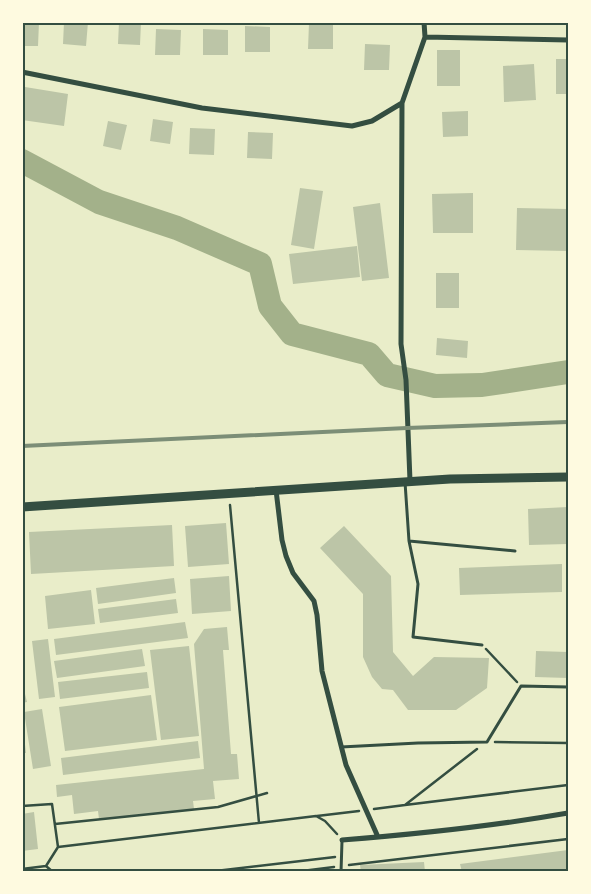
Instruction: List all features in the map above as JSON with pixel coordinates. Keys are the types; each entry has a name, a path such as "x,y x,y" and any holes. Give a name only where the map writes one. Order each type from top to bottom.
{"main road":[{"path":"22,508 408,481 568,477"}],"street":[{"path":"408,481 406,380 402,344 402,103 425,37 424,22"},
{"path":"425,37 568,40"},
{"path":"22,72 202,108 352,126 372,121 402,103"},
{"path":"276,490 282,540 286,556 292,573 314,601 318,615 322,671 346,765 378,837"},
{"path":"342,840 536,819 568,813"}],"lane":[{"path":"408,481 409,541 418,584 413,637 482,645"},
{"path":"409,541 515,551"},
{"path":"341,747 487,742 521,686 568,687"},
{"path":"341,872 342,840"}],"path":[{"path":"230,505 259,823"},
{"path":"482,645 521,686"},
{"path":"568,744 487,742 405,806 568,785"},
{"path":"55,824 218,807 267,793"},
{"path":"22,806 52,804 58,847 46,866"},
{"path":"58,847 316,816 325,821 342,840"},
{"path":"294,872 568,839"},
{"path":"207,872 342,856"},
{"path":"22,869 46,866 53,872"}],"building":[{"path":"22,22 39,22 38,46 22,46"},
{"path":"64,22 88,22 86,46 63,44"},
{"path":"119,22 141,22 140,45 118,44"},
{"path":"309,23 333,24 333,49 308,49"},
{"path":"245,26 270,27 270,52 245,52"},
{"path":"156,29 181,30 180,55 155,55"},
{"path":"203,29 228,30 228,55 203,55"},
{"path":"365,44 390,45 389,70 364,70"},
{"path":"437,50 460,50 460,86 437,86"},
{"path":"556,59 568,59 568,94 556,94"},
{"path":"534,64 536,100 504,102 503,66"},
{"path":"25,87 68,94 64,126 22,120"},
{"path":"468,111 468,136 443,137 442,112"},
{"path":"153,119 173,122 170,144 150,141"},
{"path":"108,121 127,125 121,150 103,146"},
{"path":"190,128 215,129 214,155 189,154"},
{"path":"248,132 273,133 272,159 247,158"},
{"path":"300,188 323,191 314,249 291,245"},
{"path":"473,193 473,233 433,233 432,194"},
{"path":"380,203 389,278 362,281 353,207"},
{"path":"517,208 568,209 568,251 516,250"},
{"path":"357,246 360,277 293,284 289,254"},
{"path":"436,273 459,273 459,308 436,308"},
{"path":"437,338 468,341 467,358 436,355"},
{"path":"568,507 568,544 529,545 528,509"},
{"path":"226,523 229,564 188,567 185,526"},
{"path":"172,525 174,566 31,574 29,532"},
{"path":"344,526 391,576 393,652 413,676 434,657 489,658 487,688 456,710 408,710 393,690 382,689 372,677 363,657 363,594 320,548"},
{"path":"562,564 562,592 460,595 459,568"},
{"path":"229,576 231,611 192,614 190,579"},
{"path":"174,578 176,593 98,604 96,588"},
{"path":"91,590 95,624 48,629 45,596"},
{"path":"176,599 178,613 100,623 98,609"},
{"path":"185,622 188,638 56,655 54,639"},
{"path":"227,627 229,650 223,650 231,754 237,754 239,779 213,781 215,799 193,801 194,809 99,819 98,811 74,814 72,795 57,797 56,785 204,769 194,644 204,629"},
{"path":"48,639 55,697 39,699 32,641"},
{"path":"189,646 199,736 161,740 150,650"},
{"path":"142,649 145,666 57,678 54,661"},
{"path":"536,651 568,652 568,678 535,677"},
{"path":"147,672 149,688 60,699 58,682"},
{"path":"22,682 27,702 22,703"},
{"path":"151,695 157,740 65,751 59,707"},
{"path":"42,709 51,766 33,769 24,712"},
{"path":"22,736 24,736 26,753 22,753"},
{"path":"198,741 200,758 63,775 61,758"},
{"path":"34,812 38,849 22,851 22,814"},
{"path":"568,850 568,872 462,872 460,864"},
{"path":"424,862 425,872 361,872 360,865"}],"waterway":[{"path":"22,161 99,202 177,228 260,264 270,306 292,334 369,354 387,375 435,386 482,385 568,372"}],"railway":[{"path":"22,446 568,422"}]}
